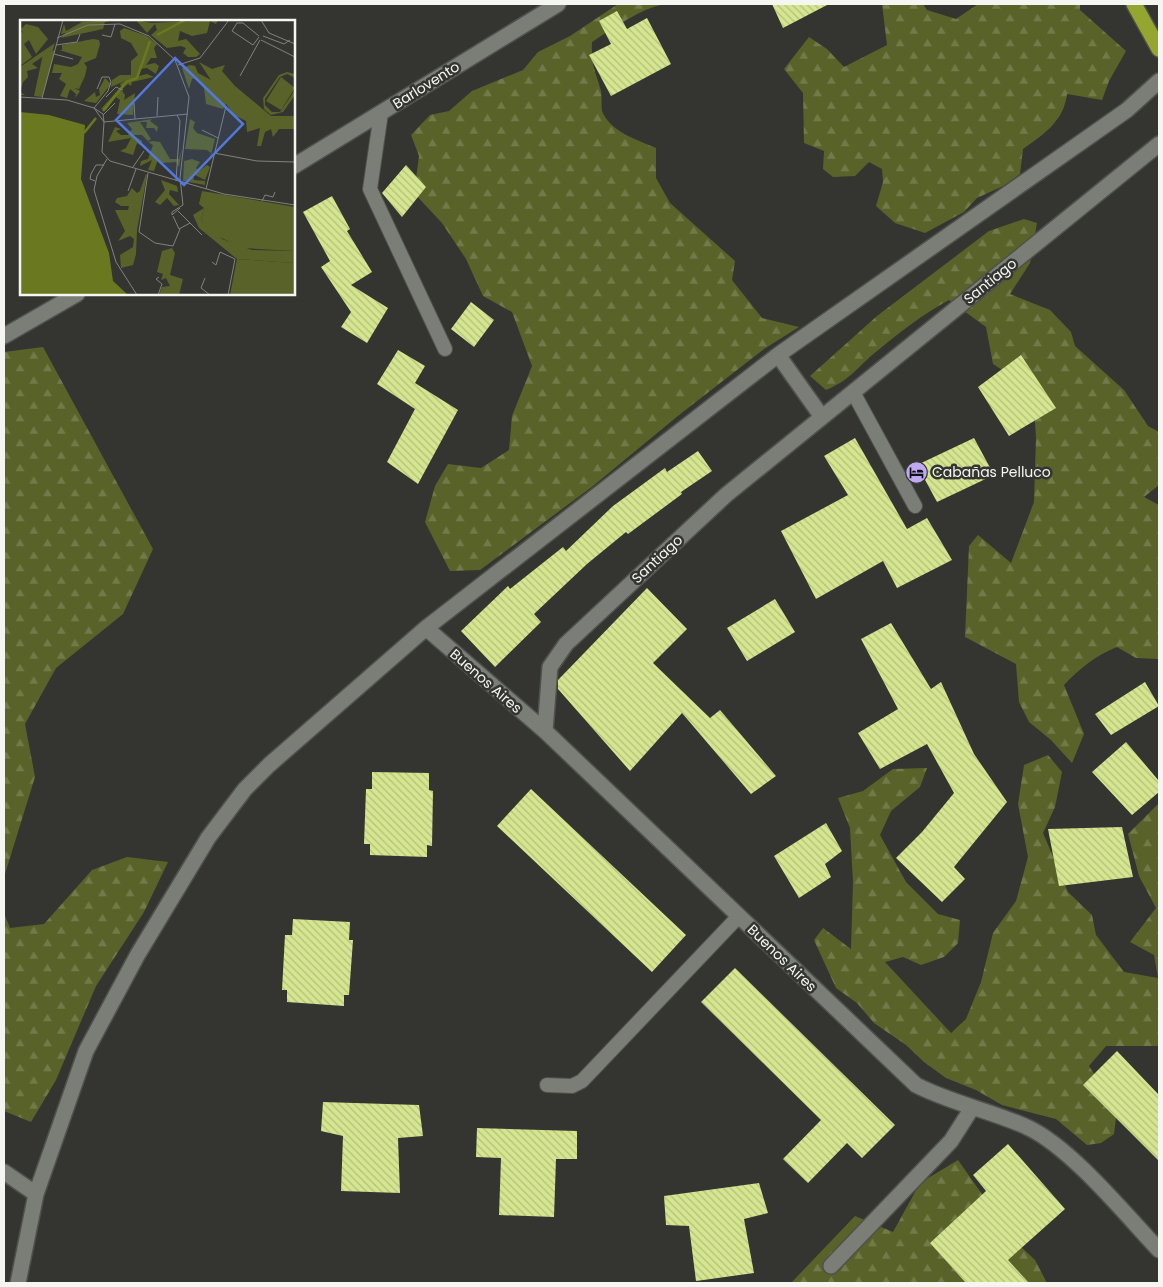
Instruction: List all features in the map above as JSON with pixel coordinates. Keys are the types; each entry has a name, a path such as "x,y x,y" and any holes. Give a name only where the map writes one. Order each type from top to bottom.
{"highway":[{"path":"1134,4 1159,50"}],"street":[{"name":"Barlovento","path":"295,165 558,4"},
{"path":"18,1283 36,1194 86,1051 138,954 208,838 245,789 269,765 426,628 778,355 1127,110 1159,81"},
{"name":"Santiago","path":"544,731 550,667 566,644 726,495 1159,144"},
{"path":"4,336 75,295"},
{"path":"778,355 822,417"},
{"name":"Buenos Aires","path":"426,628 544,731 916,1085 944,1099 1030,1129 1066,1154 1159,1250"},
{"path":"831,1266 951,1140 972,1108"},
{"path":"4,1172 36,1194"}],"lane":[{"path":"381,113 370,189 445,349"},
{"path":"853,392 915,506"},
{"path":"547,1085 567,1086 582,1081 739,916"}],"green space":[{"path":"618,4 664,4 645,10 592,42 593,62 601,91 602,111 611,125 618,130 656,148 656,178 670,203 735,261 732,280 762,318 799,327 764,349 679,415 593,486 480,570 450,571 425,522 435,486 448,464 481,468 509,450 512,416 532,366 512,312 483,296 466,259 442,223 414,193 419,156 411,135 430,115 449,111 472,91 523,70 538,52 570,36"},
{"path":"882,4 923,4 927,10 956,19 978,4 1080,4 1080,10 1126,51 1109,81 1102,100 1067,94 1062,112 1057,120 1045,133 1023,149 1020,174 1003,186 977,198 964,212 925,233 895,223 876,206 883,182 882,169 869,162 855,176 833,177 823,169 824,151 804,143 803,93 784,69 809,37 827,49 844,67 887,45"},
{"path":"1024,219 1037,223 1030,263 1010,294 1050,310 1071,332 1075,346 1124,390 1148,426 1159,432 1159,485 1144,497 1159,505 1159,659 1136,658 1117,647 1088,663 1064,685 1084,734 1072,763 1051,740 1029,722 1019,702 1016,664 965,637 969,546 978,535 1011,563 1034,502 1036,438 1033,390 993,364 986,327 949,300 903,330 835,386 826,390 810,376 877,316 989,231"},
{"path":"43,347 153,549 123,614 56,668 25,724 35,777 4,877 4,352"},
{"path":"1048,755 1062,772 1055,807 1043,833 1068,892 1092,915 1096,935 1124,972 1158,978 1154,955 1130,942 1156,908 1139,876 1128,834 1159,803 1159,1046 1106,1046 1089,1066 1117,1109 1114,1134 1101,1143 1087,1145 1056,1119 1002,1105 976,1090 946,1078 924,1062 906,1045 874,1023 857,1003 836,988 814,940 823,928 851,949 853,882 850,828 838,798 863,791 893,769 927,768 920,787 891,811 880,835 906,882 938,914 960,920 958,943 944,957 921,965 903,957 885,962 951,1033 966,1019 981,982 993,933 1016,901 1028,857 1018,804 1024,765"},
{"path":"127,857 168,862 144,912 96,986 56,1080 31,1122 4,1111 4,913 10,928 44,924 92,870"},
{"path":"958,1160 984,1197 1003,1230 1035,1260 1047,1283 791,1283 855,1216 893,1232 920,1183"}],"building":[{"path":"772,4 829,4 783,28"},
{"path":"617,11 627,29 647,18 671,64 611,96 589,55 611,44 599,21"},
{"path":"406,165 426,187 402,217 382,193"},
{"path":"332,196 350,229 347,231 372,272 351,285 388,308 367,343 341,327 351,312 321,267 330,261 303,212"},
{"path":"471,302 494,320 474,347 451,329"},
{"path":"398,350 425,366 415,383 458,410 418,484 387,462 415,409 377,384"},
{"path":"1021,355 1056,408 1009,436 978,387"},
{"path":"855,438 907,529 927,518 952,560 897,588 883,561 816,599 781,531 848,495 824,456"},
{"path":"974,438 994,475 937,502 917,465"},
{"path":"698,451 712,471 681,492 682,494 628,534 626,532 587,564 534,614 541,622 495,667 461,631 508,586 510,589 563,547 566,551 613,506 665,468 667,472"},
{"path":"647,588 687,629 653,663 710,718 720,710 776,776 751,794 682,713 630,771 558,689 558,680"},
{"path":"775,599 795,632 747,661 727,628"},
{"path":"891,623 931,689 941,682 974,754 1007,802 954,867 965,879 942,902 896,858 922,832 954,793 927,744 880,769 858,733 898,709 861,639"},
{"path":"1145,682 1159,706 1111,735 1095,714"},
{"path":"1126,742 1159,781 1159,792 1132,815 1092,772"},
{"path":"372,772 429,773 429,790 433,791 432,846 427,845 427,857 370,855 370,844 364,844 366,789 372,789"},
{"path":"531,789 686,935 652,972 497,826"},
{"path":"826,823 842,851 825,864 831,877 799,898 774,856"},
{"path":"1122,827 1133,877 1059,886 1048,829"},
{"path":"293,919 350,922 349,940 353,940 349,995 344,995 344,1006 287,1002 287,990 282,990 285,935 292,935"},
{"path":"735,968 895,1125 862,1158 847,1143 808,1183 783,1159 821,1120 701,1002"},
{"path":"1117,1051 1159,1095 1159,1161 1083,1085"},
{"path":"323,1102 419,1105 423,1136 398,1138 400,1193 341,1191 343,1136 321,1131"},
{"path":"477,1128 577,1131 577,1159 556,1159 554,1217 499,1215 501,1158 476,1157"},
{"path":"1008,1144 1065,1209 1008,1260 1029,1283 966,1283 930,1243 986,1191 973,1175"},
{"path":"759,1183 768,1213 744,1219 754,1273 696,1281 689,1226 666,1225 664,1196"}],"place":[{"name":"Cabañas Pelluco","path":"916,472"}]}
